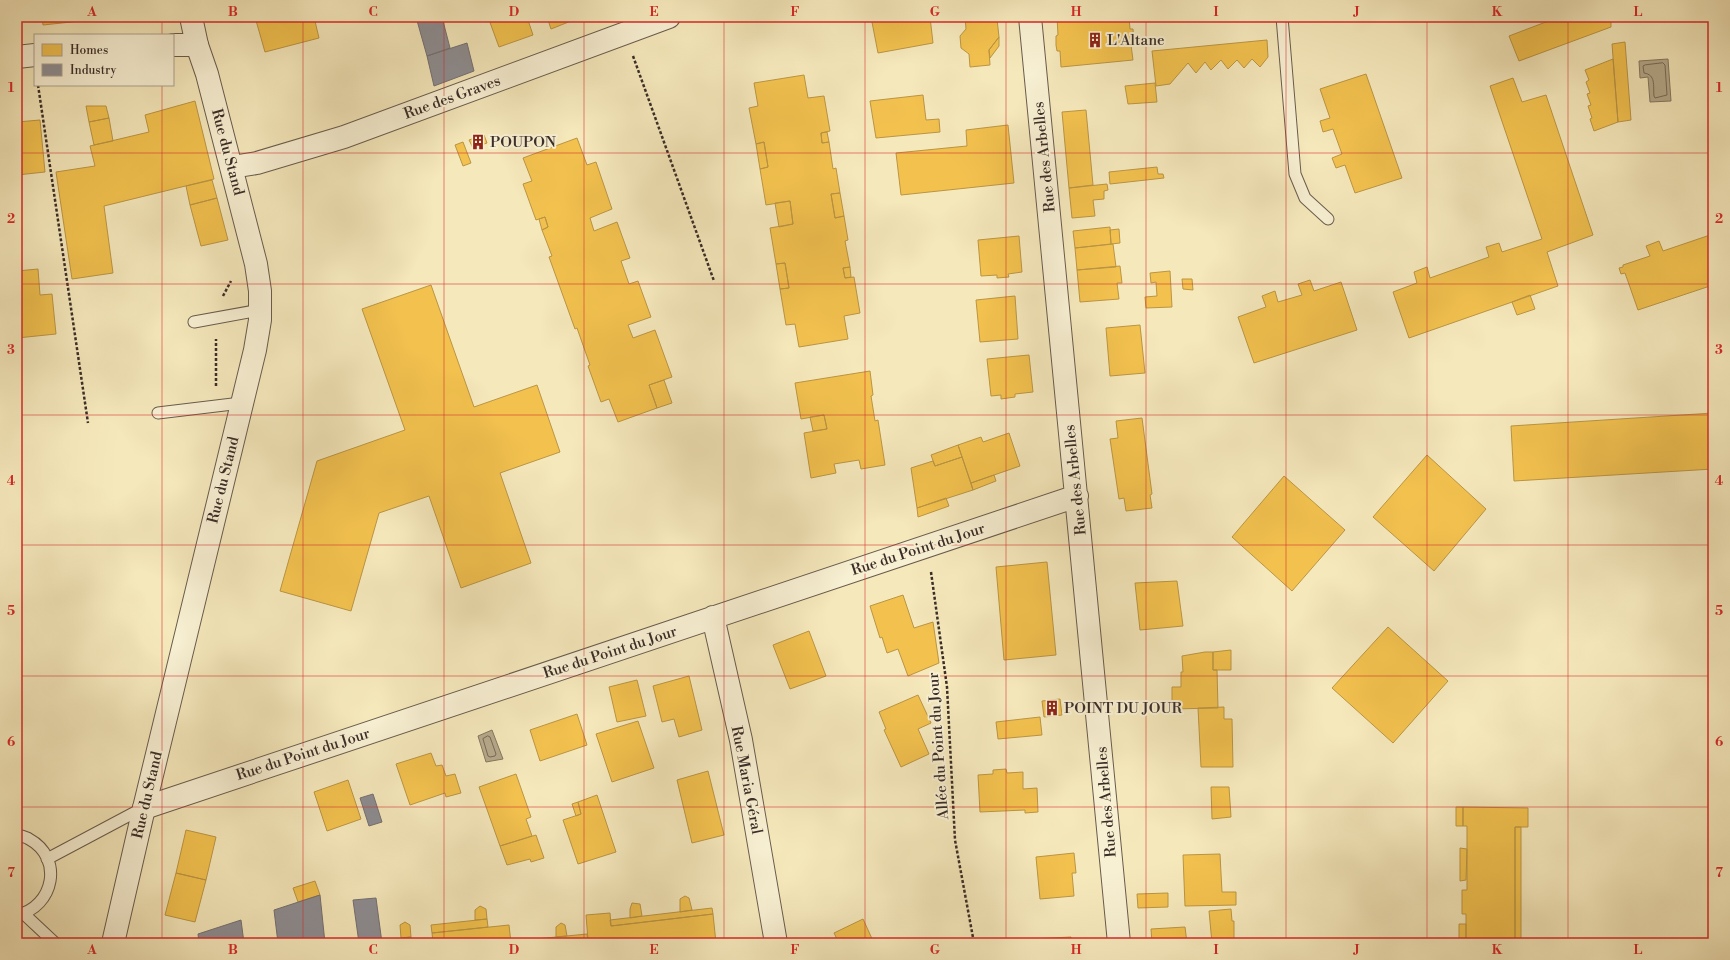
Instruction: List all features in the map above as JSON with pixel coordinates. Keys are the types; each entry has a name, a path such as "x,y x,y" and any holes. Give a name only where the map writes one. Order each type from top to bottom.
{"street":[{"name":"Rue du Stand","path":"113,943 144,808 255,350 260,310 260,291 256,264 232,167 207,74 197,45 191,17"},
{"name":"Rue des Graves","path":"232,167 257,163 344,137 669,17"},
{"name":"Rue des Arbelles","path":"1030,17 1119,943"},
{"path":"174,45 197,45"},
{"path":"17,57 34,55"},
{"name":"Rue du Point du Jour","path":"144,808 1077,496"},
{"name":"Rue Maria Géral","path":"713,617 741,740 776,943"}],"lane":[{"path":"1282,17 1295,174 1305,198 1328,219"},
{"path":"194,322 260,310"},
{"path":"158,413 241,403"},
{"path":"47,859 144,808"},
{"path":"17,835 29,839 40,848 47,859 50,870 48,891 42,901 34,909 21,915 54,943"}],"path":[{"path":"625,33 714,281"},
{"path":"38,86 88,423"},
{"name":"Allée du Point du Jour","path":"927,546 947,687 955,840 974,943"}],"water":[{"path":"1668,59 1671,101 1650,102 1648,77 1640,78 1639,61"},
{"path":"492,730 503,759 486,762 478,736"}],"building: Homes":[{"path":"42,17 107,17 108,18 43,25"},
{"path":"255,17 314,17 319,38 265,52"},
{"path":"488,17 527,17 533,35 499,47"},
{"path":"547,17 581,17 551,29"},
{"path":"871,17 930,17 933,43 878,53"},
{"path":"965,17 995,17 997,19 999,37 989,50 990,65 970,67 969,54 961,48 960,36 966,29"},
{"name":"L'Altane","path":"1057,17 1129,17 1130,29 1133,29 1134,45 1131,45 1133,60 1061,67 1060,51 1057,51 1056,45 1056,36 1058,35"},
{"path":"1559,17 1611,17 1611,27 1519,61 1509,36"},
{"path":"999,37 999,46 990,58 989,50"},
{"path":"1267,40 1268,57 1260,67 1252,59 1244,68 1237,60 1228,69 1221,60 1211,70 1205,62 1196,73 1188,63 1170,84 1156,86 1152,51"},
{"path":"1625,42 1631,120 1618,122 1612,44"},
{"path":"1613,59 1618,122 1594,131 1588,106 1591,105 1587,94 1590,93 1586,82 1589,80 1585,70"},
{"path":"1366,74 1402,178 1355,193 1345,165 1336,168 1332,158 1342,154 1333,129 1323,132 1320,121 1330,118 1320,89"},
{"path":"804,75 808,98 824,96 830,131 821,133 822,143 829,142 833,169 836,168 840,193 831,194 835,218 844,216 848,240 845,241 850,267 843,268 845,278 854,277 860,313 844,316 848,339 799,347 795,324 786,325 780,289 789,288 785,263 776,264 770,228 793,224 790,201 766,205 760,169 768,167 764,142 756,144 749,108 758,106 754,83"},
{"path":"1513,78 1522,102 1546,95 1593,235 1547,252 1558,286 1409,338 1393,292 1417,283 1414,272 1427,267 1430,278 1489,257 1486,247 1499,243 1502,252 1542,239 1490,86"},
{"path":"1155,83 1157,102 1128,104 1125,86"},
{"path":"923,95 926,120 939,119 940,132 876,138 870,101"},
{"path":"195,101 214,179 104,206 113,273 72,279 56,172 95,166 90,146 149,132 145,115"},
{"path":"86,106 106,106 109,118 89,122"},
{"path":"1086,110 1093,185 1069,188 1062,112"},
{"path":"109,118 113,141 94,145 89,122"},
{"path":"40,120 45,172 17,175 17,122"},
{"path":"1008,125 1014,183 901,195 896,153 967,146 966,130"},
{"path":"827,132 829,142 822,143 821,133"},
{"name":"POUPON","path":"484,135 487,143 473,148 469,140"},
{"path":"577,138 587,165 596,162 612,209 590,218 594,231 617,222 630,258 621,261 629,284 638,281 651,317 628,325 633,338 655,330 672,377 649,385 657,408 618,422 609,399 601,402 588,366 590,365 577,328 575,329 549,257 552,256 542,230 548,227 545,217 536,220 523,184 532,181 523,158"},
{"path":"463,142 471,163 463,166 455,145"},
{"path":"764,142 768,167 760,169 756,144"},
{"path":"1157,167 1158,174 1163,174 1164,178 1110,184 1109,172"},
{"path":"212,180 217,198 190,205 186,186"},
{"path":"1107,184 1108,190 1104,191 1104,199 1093,200 1095,216 1072,218 1069,188"},
{"path":"840,193 844,216 835,218 831,194"},
{"path":"217,198 228,240 201,246 190,205"},
{"path":"790,201 793,224 779,227 775,203"},
{"path":"545,217 548,227 542,230 539,219"},
{"path":"1110,227 1111,244 1075,248 1073,231"},
{"path":"1119,229 1120,243 1111,244 1110,230"},
{"path":"1713,234 1713,285 1638,310 1625,273 1621,274 1619,268 1623,267 1623,265 1650,256 1646,246 1659,241 1663,251"},
{"path":"1019,236 1022,272 1008,274 1009,277 997,278 997,275 981,276 978,240"},
{"path":"1113,244 1116,267 1077,270 1075,248"},
{"path":"785,263 789,288 780,289 776,264"},
{"path":"1120,266 1122,283 1117,283 1119,299 1080,302 1077,270"},
{"path":"850,267 851,277 845,278 843,268"},
{"path":"38,269 40,295 52,294 56,334 17,338 17,271"},
{"path":"1170,271 1172,307 1146,308 1145,297 1157,296 1156,282 1151,283 1150,273"},
{"path":"1182,279 1192,279 1193,290 1183,289"},
{"path":"1310,280 1314,291 1341,282 1357,330 1254,363 1238,317 1266,307 1262,296 1275,291 1278,302 1302,295 1298,284"},
{"path":"431,285 474,407 537,385 560,452 500,473 531,563 461,588 429,496 379,513 351,611 280,591 317,461 405,430 362,309"},
{"path":"1530,295 1535,309 1517,315 1512,302"},
{"path":"1015,296 1018,339 980,342 976,300"},
{"path":"1140,325 1145,373 1110,376 1106,328"},
{"path":"1029,355 1033,392 1015,394 1015,397 1001,399 1001,395 991,396 987,359"},
{"path":"870,371 873,395 871,396 875,421 878,420 885,465 861,469 859,460 834,464 836,473 811,478 804,433 827,429 824,415 801,419 795,383"},
{"path":"664,380 672,403 657,408 649,385"},
{"path":"1713,413 1713,469 1514,481 1511,426"},
{"path":"824,415 827,429 813,431 810,417"},
{"path":"1142,418 1152,494 1150,495 1152,508 1126,511 1124,498 1119,499 1110,439 1118,438 1116,421"},
{"path":"1009,433 1020,466 971,483 958,445 981,437 983,442"},
{"path":"958,445 962,457 935,466 931,455"},
{"path":"1427,455 1486,509 1434,571 1373,517"},
{"path":"962,457 973,490 917,508 911,468 933,461 935,466"},
{"path":"994,475 996,481 973,490 971,483"},
{"path":"1284,476 1345,530 1292,591 1232,537"},
{"path":"946,498 949,506 918,517 917,508"},
{"path":"1047,562 1056,655 1004,660 996,567"},
{"path":"1177,581 1183,626 1140,630 1135,583"},
{"path":"903,595 914,628 933,622 939,663 908,676 898,649 887,653 882,637 880,638 870,606"},
{"path":"1388,627 1448,681 1393,743 1332,688"},
{"path":"809,631 826,676 790,689 773,645"},
{"path":"1231,650 1231,670 1213,670 1213,652"},
{"path":"1213,652 1213,670 1217,670 1218,708 1172,709 1172,687 1181,687 1181,672 1183,672 1182,656"},
{"path":"689,676 702,730 679,737 674,719 662,722 653,686"},
{"path":"637,680 646,716 617,722 609,687"},
{"path":"918,695 931,723 918,729 929,754 901,767 884,730 886,729 879,712"},
{"name":"POINT DU JOUR","path":"1060,699 1062,715 1044,717 1042,701"},
{"path":"1224,707 1224,719 1232,719 1233,767 1201,767 1198,708"},
{"path":"577,714 587,745 540,761 530,730"},
{"path":"1040,717 1042,735 998,739 996,722"},
{"path":"638,721 654,768 612,782 596,734"},
{"path":"431,753 436,766 442,765 446,776 455,774 461,793 446,797 445,793 410,805 396,764"},
{"path":"1006,769 1007,773 1023,772 1023,789 1037,788 1038,812 1025,813 1025,810 980,812 978,775 993,774 993,770"},
{"path":"708,771 724,835 692,843 677,780"},
{"path":"516,774 531,817 526,819 532,836 500,846 479,787"},
{"path":"348,780 361,819 327,831 314,792"},
{"path":"1211,787 1229,787 1231,817 1212,819"},
{"path":"597,795 616,852 578,864 563,820 581,814 578,802"},
{"path":"578,802 581,814 576,816 572,804"},
{"path":"1456,807 1463,807 1463,826 1456,826"},
{"path":"1463,807 1528,808 1528,827 1515,827 1515,943 1466,943 1466,914 1462,914 1462,890 1467,890 1467,826 1463,826"},
{"path":"1515,827 1521,827 1521,943 1515,943"},
{"path":"186,830 216,837 206,880 176,873"},
{"path":"536,835 544,858 531,862 530,859 507,865 500,846"},
{"path":"1460,848 1467,849 1466,880 1460,881"},
{"path":"1074,853 1076,873 1072,873 1074,896 1040,899 1036,857"},
{"path":"1220,854 1222,892 1236,892 1236,905 1185,906 1183,855"},
{"path":"176,873 206,880 195,922 165,915"},
{"path":"315,881 320,895 298,902 293,888"},
{"path":"1168,893 1168,907 1138,908 1137,894"},
{"path":"685,896 689,898 692,910 680,912 680,899"},
{"path":"632,903 640,904 642,916 630,918"},
{"path":"480,906 486,909 487,919 475,920 475,910"},
{"path":"712,908 713,914 611,926 610,920"},
{"path":"1231,909 1232,921 1234,921 1234,943 1212,943 1209,911"},
{"path":"610,913 611,926 713,914 716,943 554,943 588,940 586,915"},
{"path":"487,919 488,927 432,933 431,925"},
{"path":"863,919 874,943 839,943 834,933"},
{"path":"405,922 410,925 411,937 401,938 400,925"},
{"path":"561,923 565,925 567,936 556,937 556,927"},
{"path":"1459,924 1466,924 1466,943 1459,943"},
{"path":"509,925 511,943 419,943 433,942 432,933"},
{"path":"1185,927 1187,943 1152,943 1151,929"},
{"path":"587,934 588,940 536,943 536,939"},
{"path":"411,937 412,943 401,943 401,938"},
{"path":"1071,937 1072,943 1033,943 1032,939"}],"building: Industry":[{"path":"416,17 442,17 450,48 427,56"},
{"path":"467,43 474,71 434,86 427,56"},
{"path":"373,794 382,822 369,826 360,798"},
{"path":"320,895 325,943 278,943 274,910"},
{"path":"376,898 382,943 359,943 353,900"},
{"path":"241,920 244,943 199,943 198,934"}],"place":[{"name":"L'Altane","path":"1095,40"},
{"name":"POUPON","path":"478,142"},
{"name":"POINT DU JOUR","path":"1052,708"}]}
